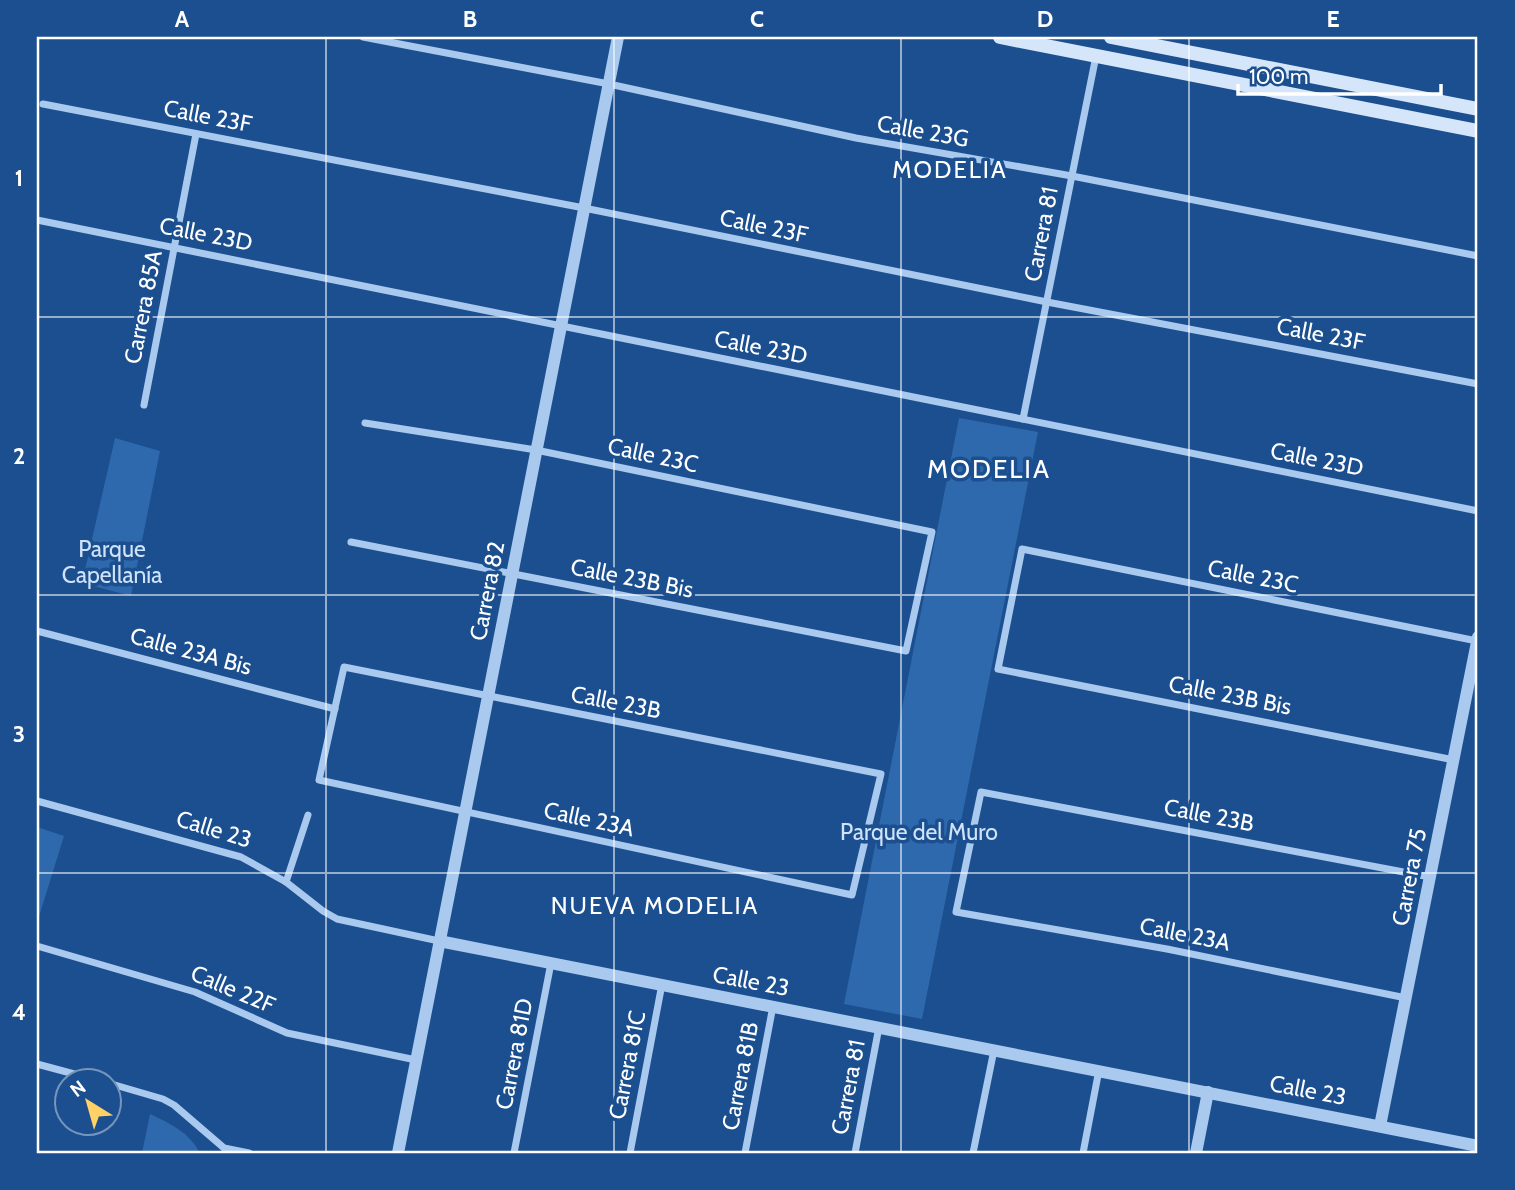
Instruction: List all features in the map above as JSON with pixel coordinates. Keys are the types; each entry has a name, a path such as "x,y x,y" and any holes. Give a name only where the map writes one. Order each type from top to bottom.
{"main road":[{"path":"1000,37 1478,131"},
{"path":"1111,37 1478,109"}],"street":[{"name":"Calle 23G","path":"362,37 609,84 856,138 1072,176 1478,256"},
{"name":"Carrera 82","path":"398,1153 618,37"},
{"name":"Carrera 81","path":"1023,419 1097,56"},
{"name":"Calle 23F","path":"43,104 584,208 1046,302 1478,384"},
{"name":"Carrera 85A","path":"144,405 196,134"},
{"name":"Calle 23D","path":"37,220 1478,511"},
{"name":"Calle 23C","path":"365,423 536,450 932,532 906,651"},
{"name":"Calle 23B Bis","path":"351,542 906,651"},
{"name":"Calle 23C","path":"998,669 1021,549 1478,639"},
{"name":"Calle 23A Bis","path":"37,631 335,709"},
{"name":"Carrera 75","path":"1380,1126 1478,639"},
{"name":"Calle 23B","path":"335,709 344,667 881,774 852,895"},
{"name":"Calle 23B Bis","path":"998,669 1454,760"},
{"name":"Calle 23A","path":"335,709 318,780 852,895"},
{"name":"Calle 23B","path":"956,912 981,792 1430,877"},
{"name":"Calle 23","path":"37,801 240,857 286,882 323,912 337,919 1478,1146"},
{"path":"286,882 308,816"},
{"name":"Calle 23A","path":"956,912 1167,949 1406,998"},
{"name":"Calle 22F","path":"37,946 195,992 295,1036 416,1060"},
{"name":"Carrera 81D","path":"514,1153 551,963"},
{"name":"Carrera 81C","path":"630,1153 662,984"},
{"name":"Carrera 81B","path":"745,1153 774,1006"},
{"name":"Carrera 81","path":"855,1153 879,1027"},
{"path":"973,1153 994,1050"},
{"path":"1083,1153 1099,1070"},
{"path":"122,1086 153,1095 174,1105 224,1151 249,1153"},
{"path":"1196,1153 1208,1092"}],"green space":[{"name":"Parque del Muro","path":"959,418 1038,432 922,1019 844,1004"},
{"name":"Parque Capellanía","path":"115,438 160,451 131,596 82,583"},
{"path":"37,827 64,836 37,923"},
{"path":"150,1114 185,1134 200,1153 142,1153"}],"district":[{"name":"MODELIA","path":"950,170"},
{"name":"MODELIA","path":"989,469"},
{"name":"NUEVA MODELIA","path":"655,906"}]}
